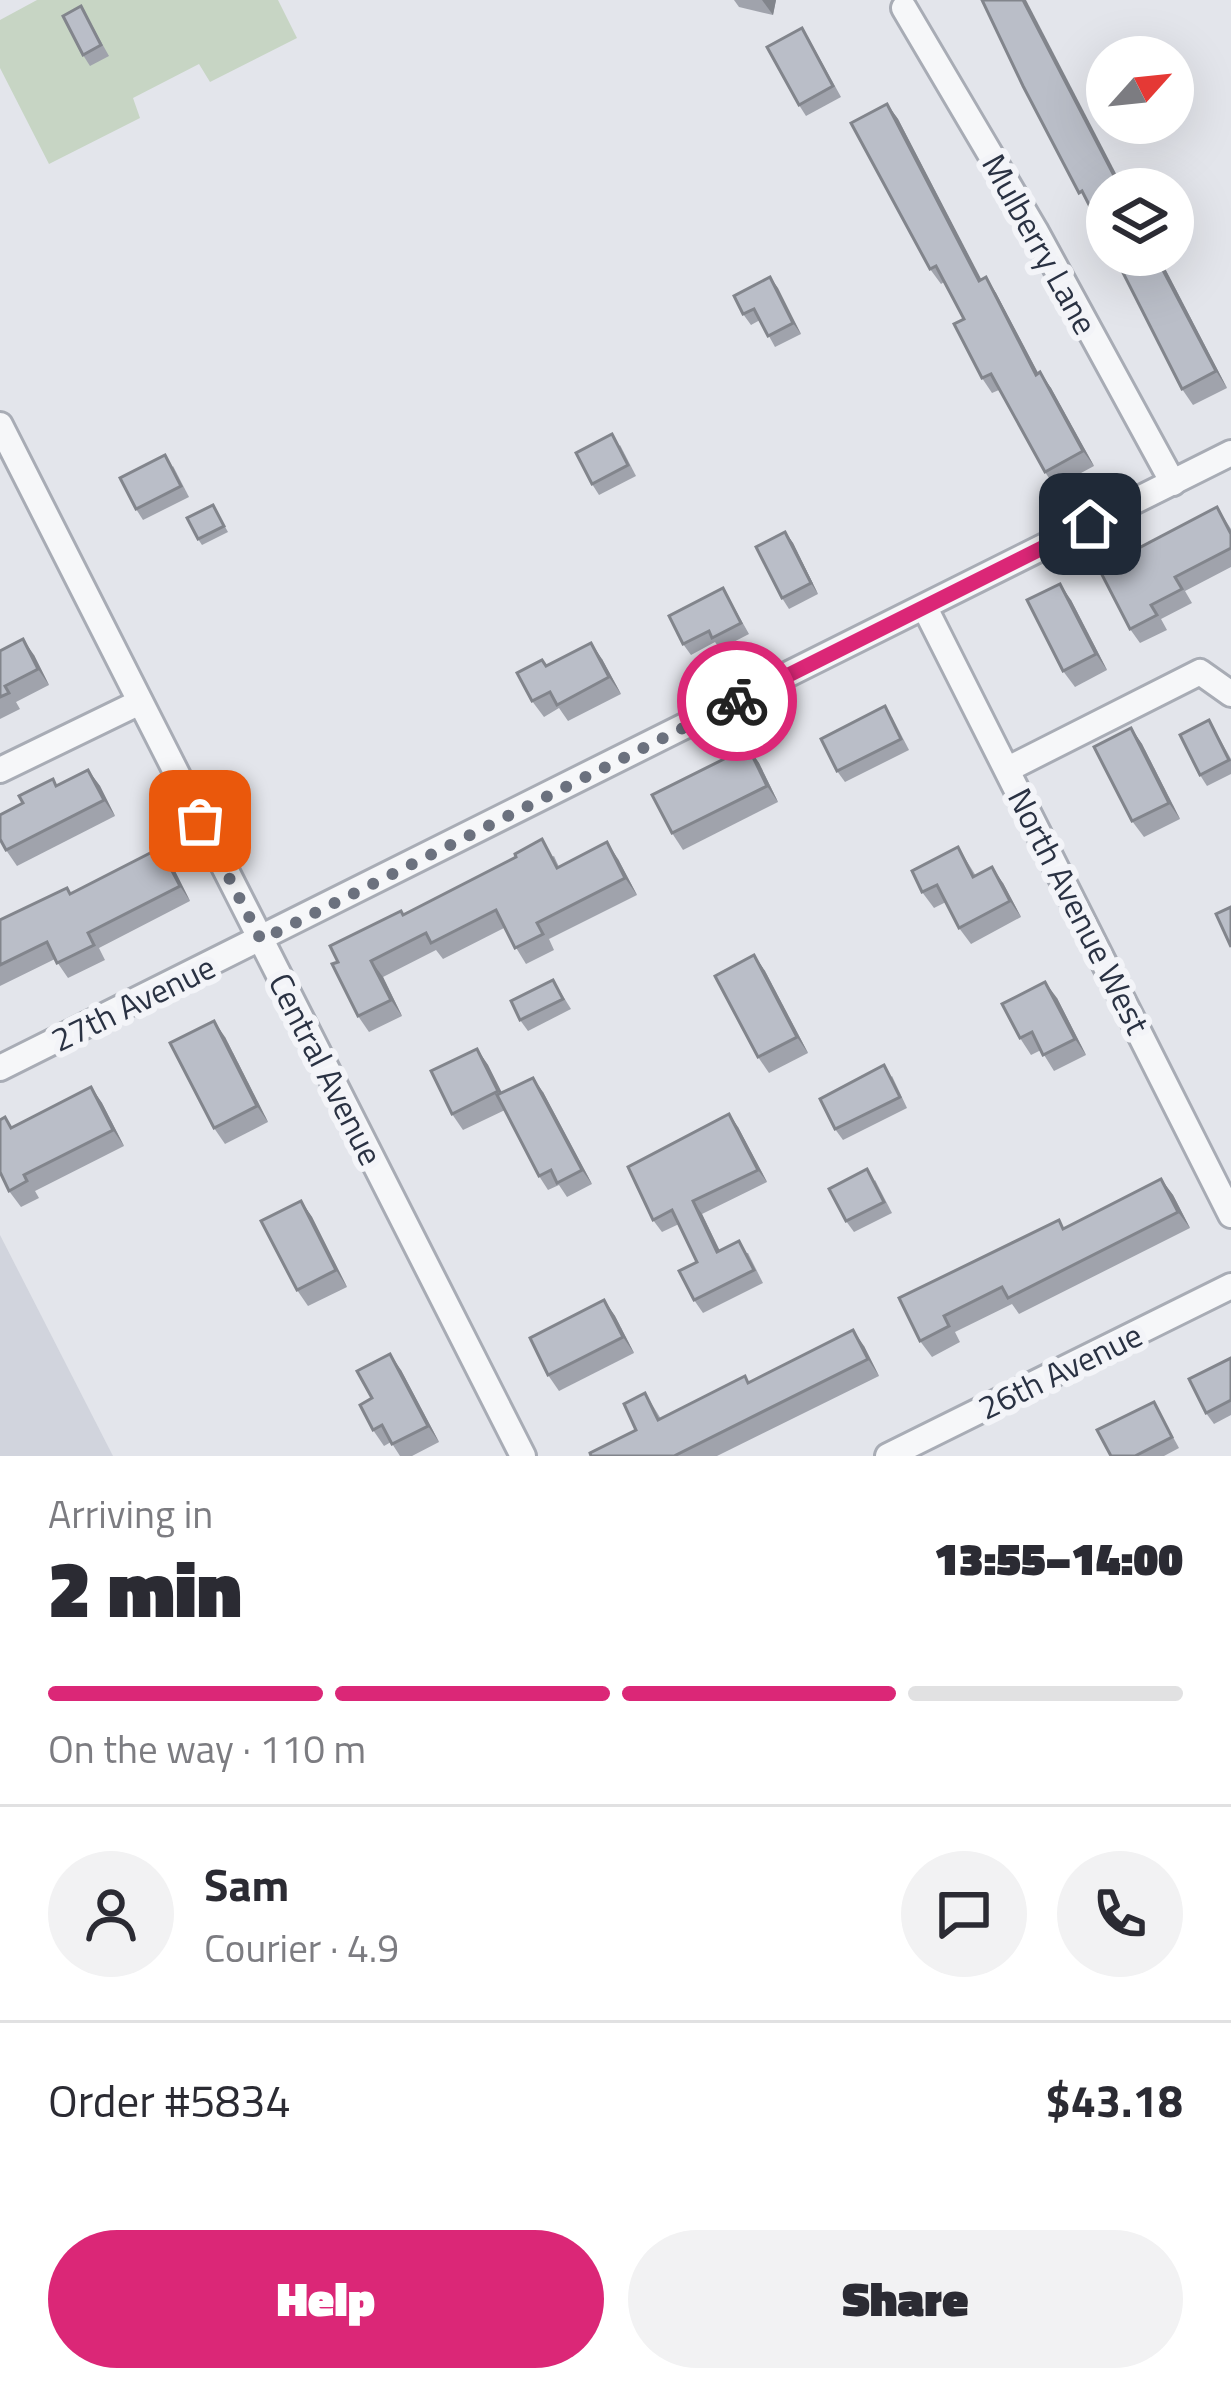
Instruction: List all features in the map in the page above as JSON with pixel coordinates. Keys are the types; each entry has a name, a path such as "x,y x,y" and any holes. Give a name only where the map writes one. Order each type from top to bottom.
{"street":[{"name":"Mulberry Lane","path":"904,8 1035,230 1173,483"},
{"name":"Central Avenue","path":"1,431 523,1456"},
{"name":"27th Avenue","path":"0,1068 1231,453"},
{"name":"North Avenue West","path":"925,608 1231,1215"},
{"path":"1008,769 1200,672 1231,694"},
{"path":"0,770 140,702"},
{"name":"26th Avenue","path":"888,1456 1231,1286"}],"shaded area":[{"path":"0,1235 113,1456 0,1456"}],"green space":[{"path":"37,0 278,0 297,38 210,82 199,64 133,98 140,118 49,164 0,68 0,20"}],"building":[{"path":"982,0 1023,0 1086,122 1086,144 1098,144 1110,168 1086,168 1086,199 1079,193"},
{"path":"81,6 101,45 83,55 63,16"},
{"path":"802,28 833,86 799,105 767,47"},
{"path":"887,104 979,281 986,277 1036,375 1040,372 1083,451 1045,472 991,374 982,378 954,324 964,319 936,266 930,269 851,123"},
{"path":"1125,276 1166,276 1216,371 1182,389"},
{"path":"770,277 793,323 768,336 754,309 743,314 734,296"},
{"path":"612,434 628,465 592,484 576,453"},
{"path":"165,455 181,486 136,509 120,478"},
{"path":"213,505 224,526 198,539 187,518"},
{"path":"1217,507 1231,534 1231,548 1175,577 1182,589 1151,605 1157,615 1130,629 1099,569"},
{"path":"785,532 811,583 782,598 756,547"},
{"path":"1060,584 1096,654 1063,671 1027,600"},
{"path":"723,588 741,623 712,638 709,631 683,644 669,616"},
{"path":"23,639 38,669 5,686 9,693 0,697 0,651"},
{"path":"591,643 609,677 557,705 550,692 532,701 517,673 542,660 546,666"},
{"path":"885,706 901,739 837,771 821,739"},
{"path":"1209,720 1229,760 1200,775 1180,735"},
{"path":"1131,728 1169,803 1132,821 1094,747"},
{"path":"748,747 767,786 672,833 652,795"},
{"path":"88,770 104,800 6,850 0,839 0,815 23,803 19,796 53,779 56,786"},
{"path":"542,839 557,868 607,842 625,878 537,923 543,934 515,948 496,910 431,943 426,933 371,961 391,1000 358,1016 332,964 338,962 330,946 401,911 403,915"},
{"path":"958,847 973,877 992,867 1010,901 959,928 937,885 922,892 912,871"},
{"path":"160,848 180,886 88,933 94,945 57,963 47,942 0,965 0,920 67,888 70,894"},
{"path":"1231,907 1231,947 1216,914"},
{"path":"754,955 797,1037 758,1057 715,976"},
{"path":"553,980 563,999 520,1020 511,1001"},
{"path":"1045,982 1075,1039 1043,1055 1032,1032 1020,1038 1002,1004"},
{"path":"214,1021 257,1106 214,1128 170,1043"},
{"path":"477,1049 498,1091 452,1114 431,1071"},
{"path":"884,1065 900,1097 835,1129 820,1099"},
{"path":"533,1078 582,1170 557,1183 551,1170 539,1176 497,1095"},
{"path":"91,1087 113,1130 24,1175 27,1181 9,1191 0,1172 0,1120 5,1117 11,1128"},
{"path":"729,1114 758,1170 693,1201 717,1252 739,1241 754,1270 694,1300 679,1271 697,1262 672,1210 653,1220 628,1167"},
{"path":"867,1169 884,1202 846,1221 829,1189"},
{"path":"1161,1179 1178,1212 1008,1298 1002,1287 944,1316 949,1326 920,1341 899,1298 1059,1220 1063,1229"},
{"path":"301,1201 336,1270 297,1290 261,1221"},
{"path":"604,1300 623,1337 548,1375 530,1338"},
{"path":"853,1330 868,1359 674,1456 591,1456 636,1430 624,1404 645,1393 658,1420 745,1376 748,1383"},
{"path":"390,1354 428,1426 392,1444 382,1425 373,1430 360,1405 372,1398 357,1371"},
{"path":"1231,1358 1231,1400 1206,1413 1189,1379"},
{"path":"1154,1402 1172,1437 1135,1456 1111,1456 1097,1430"}],"way so far":[{"path":"200,821 261,940 737,701"}],"route":[{"path":"737,701 1090,524"}]}
